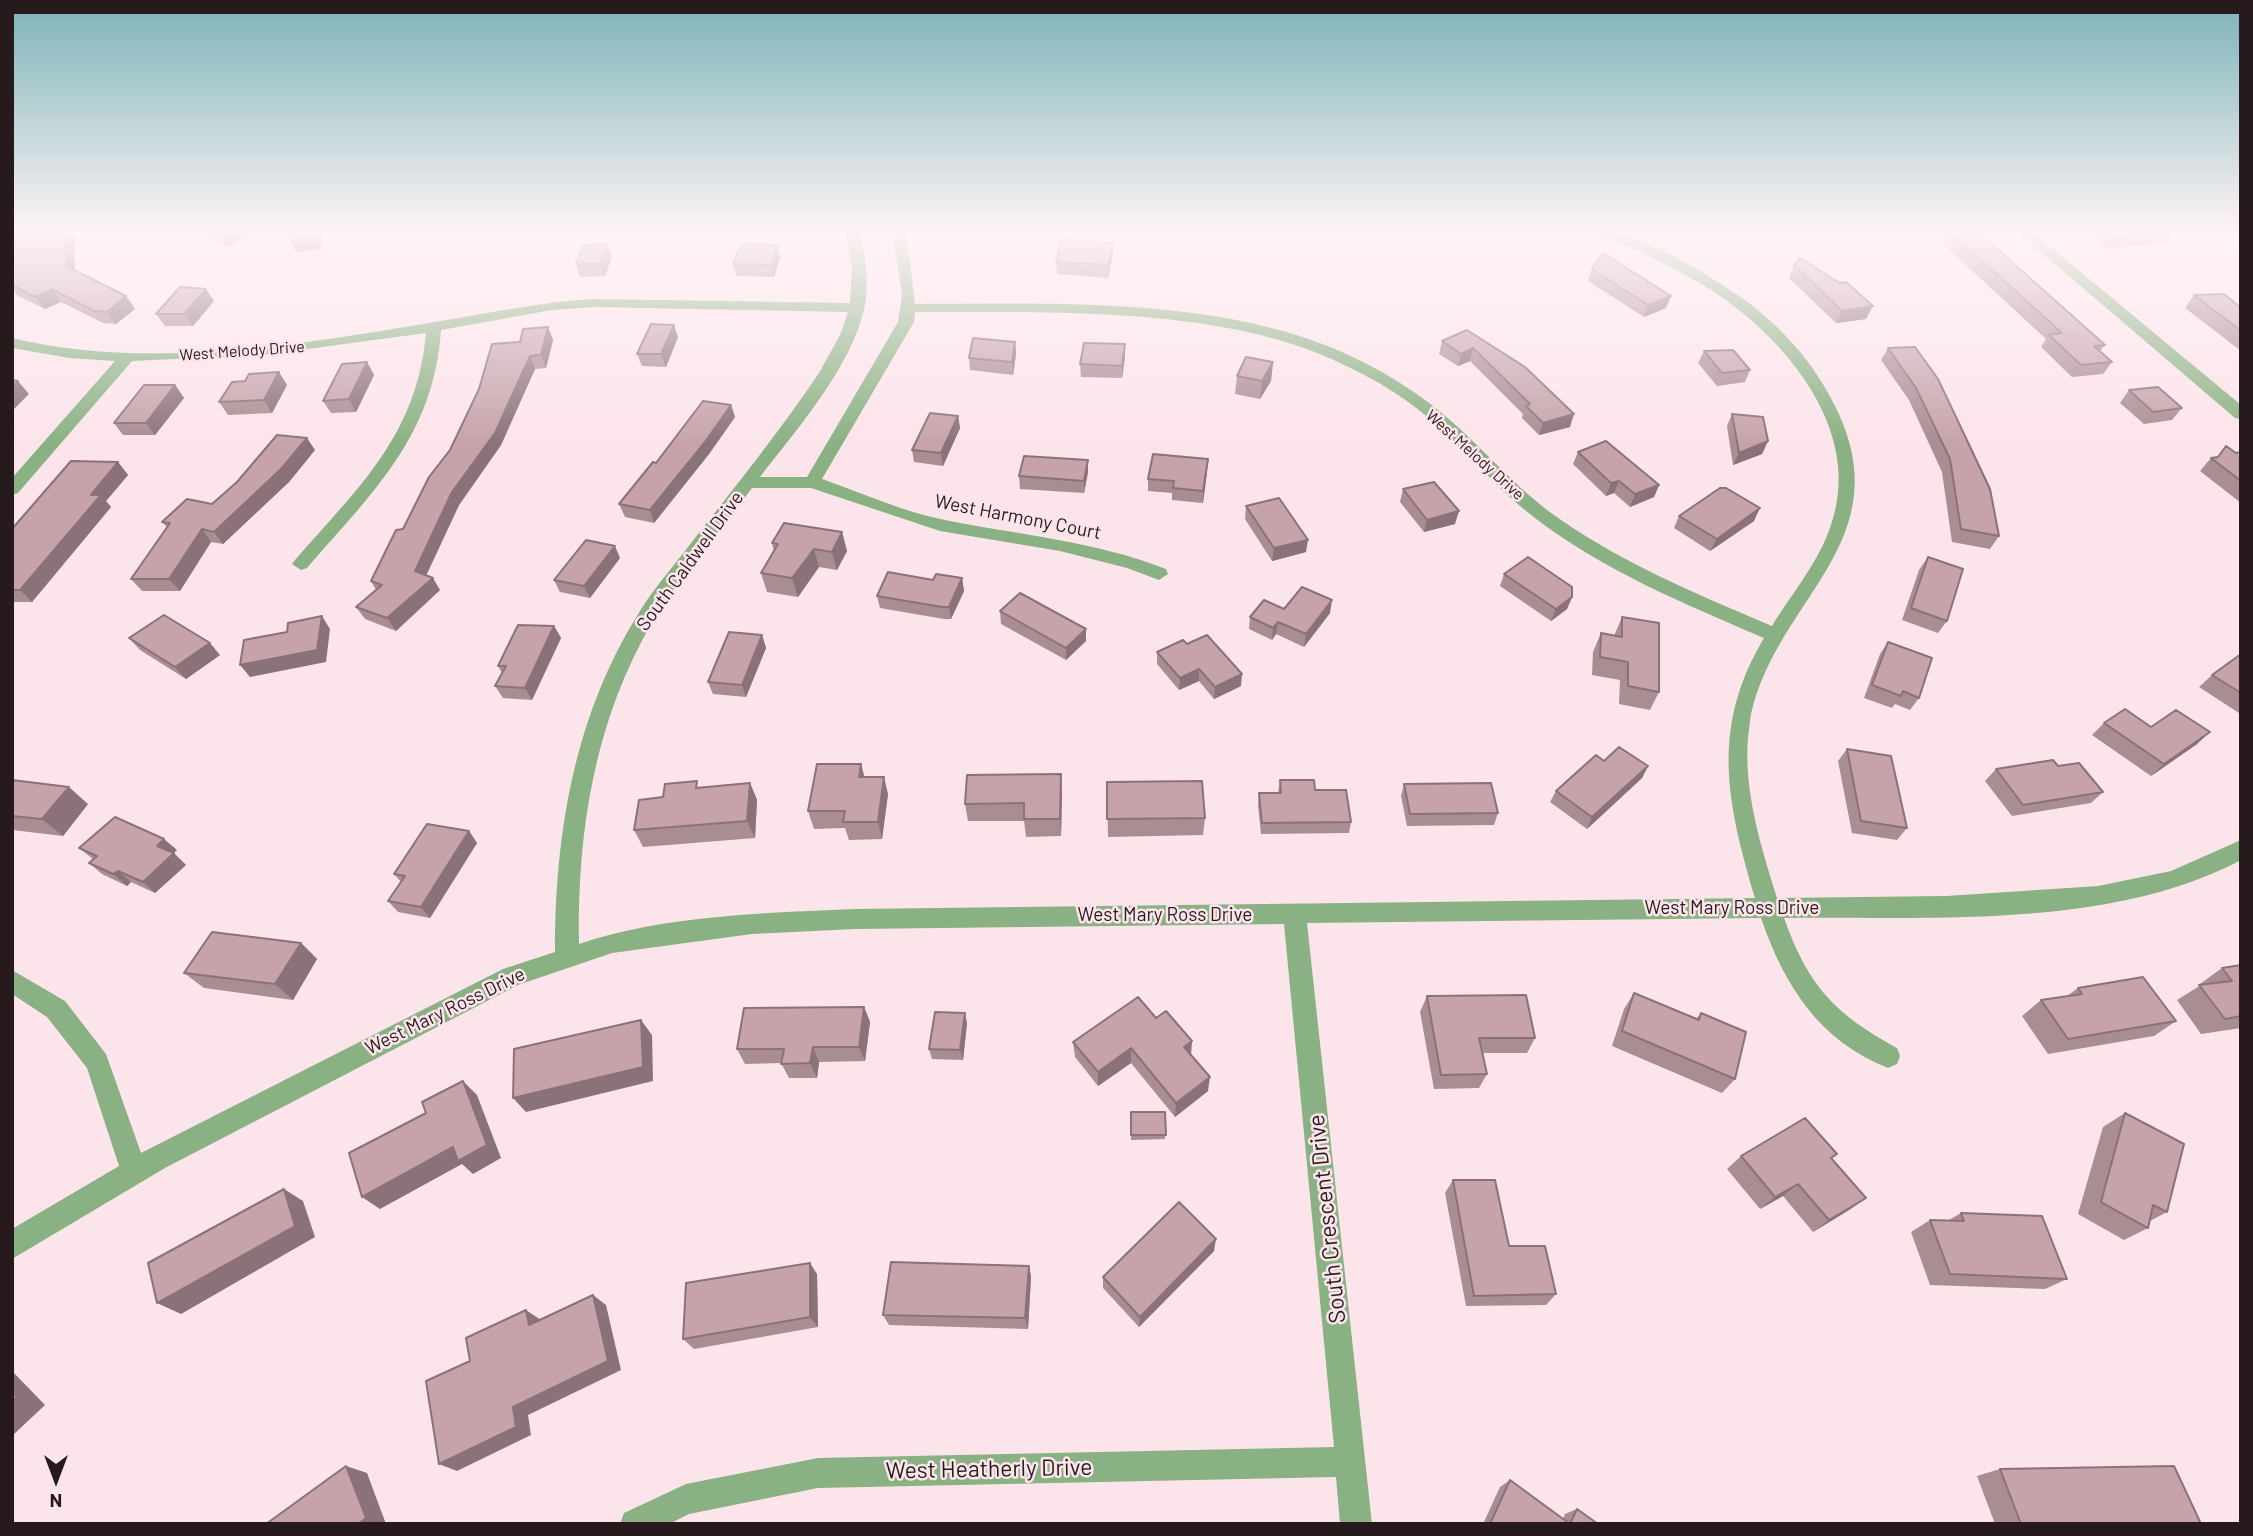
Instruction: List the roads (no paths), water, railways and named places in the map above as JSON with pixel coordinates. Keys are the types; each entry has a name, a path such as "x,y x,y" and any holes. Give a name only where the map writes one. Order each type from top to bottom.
{"street":[{"name":"South Caldwell Drive","path":"566,958 568,861 576,796 590,734 616,673 644,620 829,371 847,338 858,301"},
{"path":"812,482 884,364 906,322 908,301"},
{"path":"1736,301 1776,333 1804,365 1829,406 1846,449 1847,491 1835,538 1775,635 1753,678 1740,722 1737,788 1769,909 1789,955 1813,999 1849,1033 1888,1056"},
{"path":"2106,301 2241,414"},
{"name":"West Melody Drive","path":"12,343 52,352 128,356 231,355 293,349 593,303 857,309"},
{"name":"West Melody Drive","path":"908,308 1095,313 1190,320 1271,335 1331,353 1389,383 1442,422 1539,513 1587,545 1775,635"},
{"path":"301,564 405,437 428,389 434,327"},
{"path":"12,489 128,356"},
{"name":"West Harmony Court","path":"746,483 812,482 940,525 1059,545 1132,563 1159,574"},
{"name":"West Mary Ross Drive","path":"12,1245 134,1172 358,1053 511,977 612,943 751,924 999,915 1769,909 1946,906 2075,900 2157,884 2213,866 2241,849"},
{"name":"South Crescent Drive","path":"1294,914 1302,965 1356,1524"},
{"path":"12,982 56,1009 97,1062 134,1172"},
{"name":"West Heatherly Drive","path":"635,1524 686,1499 818,1473 1351,1462"}]}
